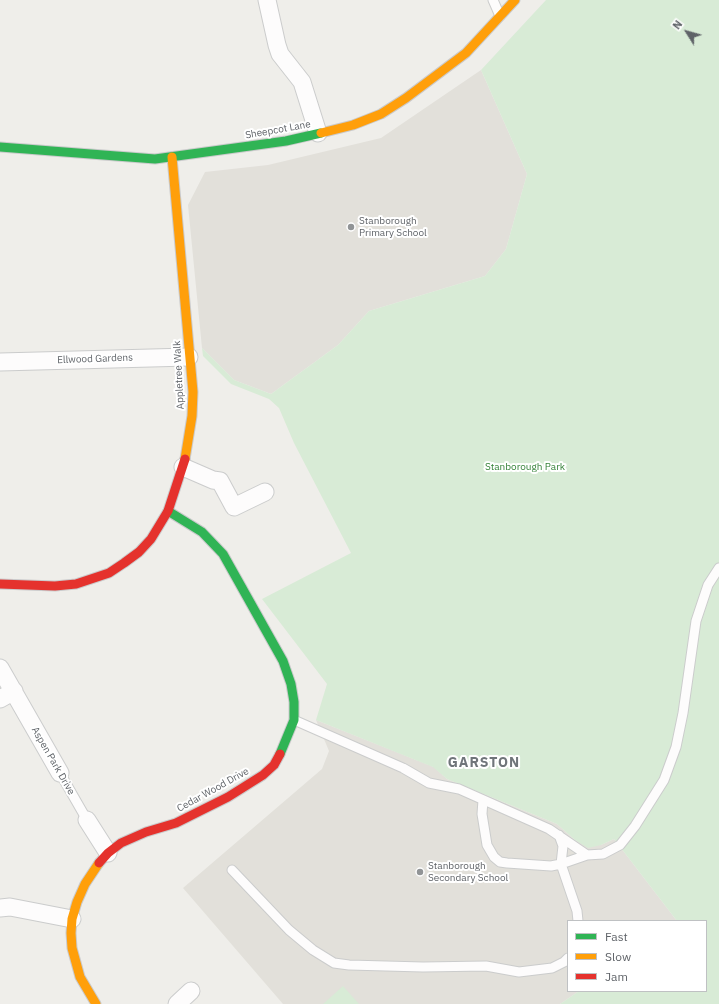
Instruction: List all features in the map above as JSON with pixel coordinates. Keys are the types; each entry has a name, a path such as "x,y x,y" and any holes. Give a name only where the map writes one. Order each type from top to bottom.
{"street":[{"path":"267,0 280,54 302,82 318,133"},
{"name":"Sheepcot Lane","path":"0,147 154,159 286,141 353,125 381,114 406,98 466,53 515,0"},
{"name":"Appletree Walk","path":"0,584 55,586 76,584 99,577 124,563 139,552 151,539 168,511 183,467 192,416 192,392 172,157"},
{"name":"Ellwood Gardens","path":"0,362 189,357"},
{"path":"183,467 213,480 220,481 234,507 264,492"},
{"name":"Cedar Wood Drive","path":"96,1004 80,977 72,948 72,920 77,902 85,884 95,868 108,853 121,843 134,836 176,823 191,816 228,797 263,775 274,765 282,751 294,720 294,702 291,684 283,661 223,554 202,532 168,511"},
{"name":"Aspen Park Drive","path":"0,668 7,695 60,773"},
{"name":"Aspen Park Drive","path":"87,820 108,853"},
{"path":"0,908 10,907 72,920"},
{"path":"177,1004 191,991"}],"lane":[{"path":"493,0 500,16"},
{"path":"483,800 482,814 488,845 494,857 500,862 551,866 587,855 604,854 620,845 635,826 664,780 676,747 683,713 696,621 708,584 719,568"},
{"path":"294,720 403,768 428,783 459,789 549,829 587,855"},
{"name":"Aspen Park Drive","path":"60,773 87,820"},
{"path":"559,835 563,846 561,864 577,911 578,920"},
{"path":"232,870 289,930 313,950 334,964 423,967 486,966 519,972 552,968 567,959"}],"shaded area":[{"name":"Stanborough Primary School","path":"481,70 527,174 506,249 485,276 369,311 338,345 271,394 234,380 202,348 188,205 205,172 268,165 381,138"},
{"name":"Stanborough Secondary School","path":"316,720 434,767 447,779 557,824 575,840 601,845 614,839 676,920 567,920 567,992 578,992 560,1004 283,1004 183,888 322,769 329,751"}],"green space":[{"name":"Stanborough Park","path":"546,0 719,0 719,1004 560,1004 578,992 707,992 707,920 676,920 614,839 601,845 588,848 575,840 557,824 447,779 433,767 316,720 327,684 262,599 351,553 294,443 279,408 269,399 231,384 203,356 202,348 234,380 271,394 338,345 369,311 485,276 506,249 527,174 481,70"},
{"path":"343,986 359,1004 323,1004"}],"traffic: fast":[{"path":"0,147 155,159 286,141 321,133"},
{"path":"168,511 202,532 223,554 283,661 291,684 294,702 294,720 280,754"}],"traffic: slow":[{"path":"321,133 353,125 381,114 406,98 466,53 515,0"},
{"path":"172,157 193,392 192,416 185,459"},
{"path":"96,1004 80,977 72,948 71,933 72,919 77,902 85,884 99,863"}],"traffic: jam":[{"path":"0,584 55,586 76,584 109,573 124,563 139,552 151,539 168,511 185,459"},
{"path":"99,863 108,853 121,843 146,832 176,823 228,797 263,775 274,765 280,754"}],"place":[{"name":"Stanborough Primary School","path":"351,227"},
{"name":"Stanborough Secondary School","path":"420,872"}],"district":[{"name":"GARSTON","path":"484,763"}]}
